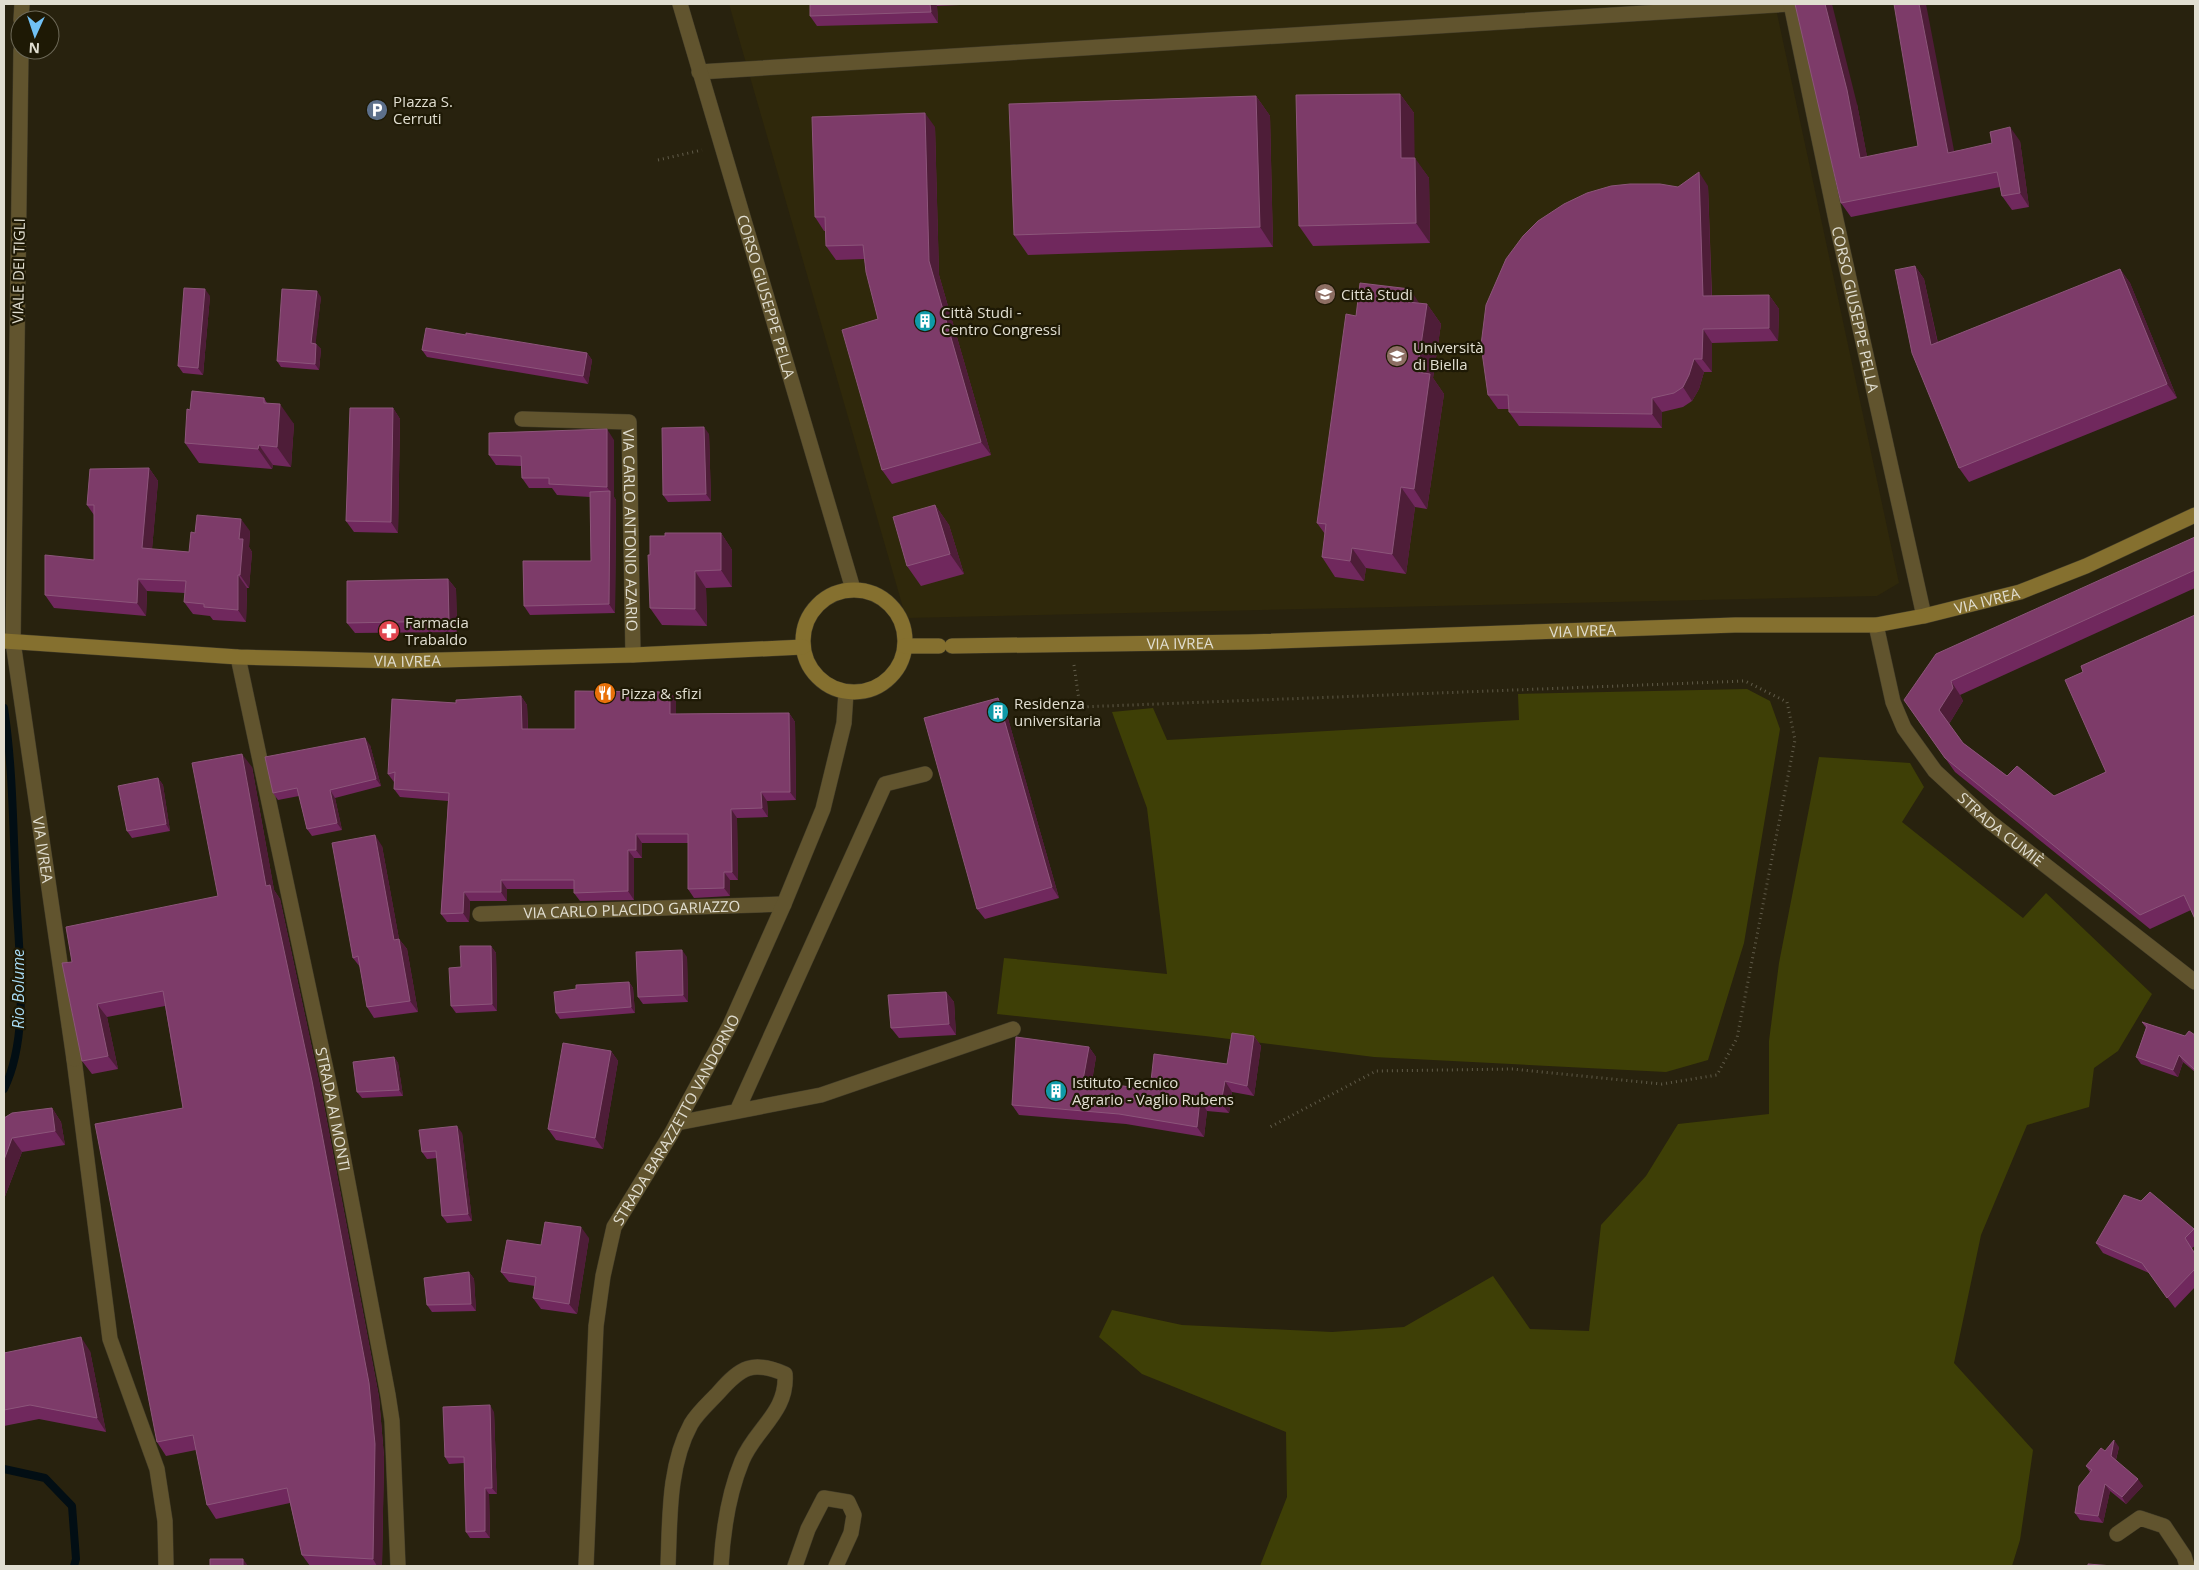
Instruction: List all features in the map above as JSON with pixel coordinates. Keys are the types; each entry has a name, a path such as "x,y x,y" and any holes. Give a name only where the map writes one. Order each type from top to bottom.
{"main road":[{"name":"VIA IVREA","path":"905,646 1248,642 1735,625 1876,625 1924,616 2020,592 2086,566 2195,515"},
{"path":"853,589 870,592 886,600 897,613 904,629 905,646 901,662 892,676 878,686 863,692 846,692 830,686 817,677 808,663 803,647 804,630 810,614 821,601 836,592 853,589"},
{"name":"VIA IVREA","path":"8,642 238,657 400,661 633,655 803,647"}],"street":[{"name":"CORSO GIUSEPPE PELLA","path":"680,4 853,589"},
{"name":"CORSO GIUSEPPE PELLA","path":"1791,4 1836,220 1924,616"},
{"path":"699,72 1791,4"},
{"name":"VIALE DEI TIGLI","path":"8,642 21,60"},
{"name":"VIA CARLO ANTONIO AZARIO","path":"522,419 630,422 633,655"},
{"name":"STRADA CUMIÈ","path":"1876,625 1892,702 1904,728 1935,771 1990,822 2195,982"},
{"name":"VIA IVREA","path":"8,642 74,1059 110,1339 156,1469 165,1521 166,1566"},
{"name":"STRADA AI MONTI","path":"238,657 331,1093 388,1395 392,1422 398,1566"},
{"name":"STRADA BARAZZETTO VANDORNO","path":"586,1566 596,1326 603,1276 614,1227 677,1123 730,1025 784,904 823,809 844,723 846,692"},
{"path":"737,1111 885,784 925,774"},
{"name":"VIA CARLO PLACIDO GARIAZZO","path":"480,914 784,904"},
{"path":"677,1123 821,1095 1013,1029"},
{"path":"668,1566 672,1493 679,1450 692,1422 736,1373 755,1366 768,1367 785,1374 786,1388 780,1405 743,1459 730,1497 723,1538 722,1566"},
{"path":"795,1566 808,1529 824,1498 848,1502 854,1515 851,1533 836,1566"},
{"path":"2117,1534 2140,1518 2164,1526 2184,1556 2187,1566"}],"path":[{"path":"658,160 722,145"},
{"path":"1072,644 1080,707 1745,681 1788,702 1794,740 1737,1038 1717,1075 1662,1084 1513,1070 1376,1071 1270,1127"}],"shaded area":[{"name":"Città Studi","path":"729,4 1775,4 1899,583 1877,596 906,618"},
{"path":"1747,689 1770,701 1780,729 1744,943 1708,1060 1666,1072 1374,1057 1205,1036 997,1014 1004,958 1167,974 1147,808 1112,712 1153,708 1167,740 1519,720 1518,694"},
{"path":"1819,757 1910,763 1924,787 1902,822 2023,918 2046,893 2152,994 2118,1051 2094,1068 2089,1107 2027,1125 1981,1235 1954,1363 2033,1450 2020,1540 2012,1566 1260,1566 1287,1497 1286,1432 1142,1374 1099,1337 1112,1310 1182,1325 1332,1332 1404,1327 1493,1276 1530,1329 1589,1331 1601,1225 1646,1176 1678,1124 1769,1114 1769,1041 1779,963"}],"building":[{"path":"810,4 930,4 931,12 810,16"},
{"path":"1795,4 1825,4 1847,90 1860,158 1918,146 1894,4 1919,4 1948,153 1992,143 1990,132 2010,127 2020,193 2002,196 1997,172 1841,203"},
{"path":"1400,94 1401,158 1415,158 1416,223 1299,226 1296,95"},
{"path":"1256,96 1260,227 1014,235 1009,104"},
{"name":"Città Studi - Centro Congressi","path":"925,113 929,261 981,442 882,470 842,330 878,319 866,272 863,245 826,246 825,217 815,217 812,117"},
{"path":"1699,172 1703,296 1769,295 1769,328 1703,329 1702,359 1694,359 1683,387 1674,393 1652,398 1652,414 1509,412 1508,395 1488,395 1481,345 1486,305 1506,259 1523,236 1538,221 1564,204 1587,193 1611,186 1630,184 1660,184 1678,187"},
{"path":"1915,266 1931,345 2120,269 2167,384 1959,468 1912,353 1895,270"},
{"path":"1360,283 1410,289 1408,302 1427,304 1417,372 1430,374 1414,489 1401,487 1392,554 1352,548 1350,561 1322,557 1326,524 1317,523 1346,314 1356,316"},
{"path":"184,288 205,289 198,368 178,366"},
{"path":"282,289 317,291 311,343 316,344 315,364 277,361"},
{"path":"426,328 587,353 583,376 422,350"},
{"path":"192,391 264,398 264,403 280,404 277,447 259,445 258,449 185,443 187,409 190,410"},
{"path":"350,408 393,408 391,522 346,521"},
{"path":"704,427 706,494 663,495 662,428"},
{"path":"607,429 607,487 549,484 549,478 522,478 521,456 489,455 489,433"},
{"path":"149,468 142,548 189,552 191,532 195,533 197,515 241,519 239,539 243,539 240,575 238,575 238,610 204,607 204,604 184,602 186,581 138,579 137,603 45,595 45,555 94,560 94,505 87,505 90,469"},
{"path":"610,491 609,604 524,606 523,561 591,561 590,492"},
{"path":"935,505 950,554 907,566 893,517"},
{"path":"665,533 721,533 721,570 695,571 695,609 650,608 648,555 650,555 650,536 665,536"},
{"path":"2195,537 2195,570 1951,681 1953,688 1939,710 1963,743 2007,776 2017,766 2054,796 2106,772 2065,680 2083,672 2081,666 2195,615 2195,919 2184,895 2140,915 1945,758 1904,700 1936,654"},
{"path":"448,579 449,621 347,623 347,581"},
{"path":"575,691 670,692 670,714 789,713 790,792 761,792 762,808 731,809 732,872 724,872 724,888 688,889 688,834 636,834 636,850 628,850 628,891 574,893 574,880 501,880 501,892 464,892 463,913 441,914 449,793 394,789 395,772 388,774 392,699 456,703 456,700 521,696 522,729 575,729"},
{"path":"998,698 1052,887 977,909 924,718"},
{"path":"365,738 376,779 330,790 337,823 307,829 297,788 273,793 265,757"},
{"path":"242,754 266,886 270,885 312,1081 369,1383 375,1444 373,1559 302,1555 287,1488 207,1505 193,1435 157,1442 95,1124 183,1108 163,991 97,1004 108,1056 82,1061 62,963 72,962 66,927 218,896 192,763"},
{"path":"158,778 166,824 127,831 118,786"},
{"path":"375,835 394,940 399,939 410,1001 367,1007 358,956 353,958 332,843"},
{"path":"460,946 491,946 492,1004 451,1006 449,968 461,967"},
{"path":"682,950 683,995 638,997 636,952"},
{"path":"629,982 631,1007 556,1013 554,992 576,989 576,985"},
{"path":"946,992 949,1024 891,1028 888,995"},
{"path":"2142,1022 2185,1036 2189,1031 2195,1035 2195,1070 2179,1055 2173,1070 2136,1057 2147,1026"},
{"name":"Istituto Tecnico Agrario - Vaglio Rubens","path":"1232,1033 1254,1036 1247,1086 1225,1081 1221,1103 1200,1100 1197,1127 1119,1114 1012,1105 1016,1037 1089,1047 1083,1080 1150,1090 1154,1054 1227,1064"},
{"path":"563,1043 611,1051 595,1138 548,1129"},
{"path":"394,1057 399,1090 357,1092 353,1062"},
{"path":"52,1108 55,1131 12,1138 4,1160 4,1118 12,1113"},
{"path":"457,1126 468,1214 442,1216 436,1151 422,1152 419,1130"},
{"path":"2150,1192 2194,1229 2185,1238 2195,1254 2195,1269 2167,1298 2142,1263 2096,1243 2124,1195 2141,1201"},
{"path":"545,1222 581,1227 569,1304 533,1298 536,1277 501,1272 507,1240 541,1245"},
{"path":"469,1272 471,1304 427,1305 424,1278"},
{"path":"81,1337 97,1418 30,1405 4,1410 4,1353"},
{"path":"490,1405 492,1488 485,1488 485,1531 466,1532 464,1457 445,1457 443,1407"},
{"path":"2114,1440 2111,1456 2138,1479 2122,1497 2105,1484 2098,1516 2075,1513 2079,1486 2092,1470 2086,1466 2101,1448 2105,1451"},
{"path":"210,1559 243,1559 243,1566 210,1566"},
{"path":"2088,1564 2113,1566 2088,1566"}],"waterway":[{"name":"Rio Bolume","path":"4,708 11,776 21,992 18,1043 4,1089"},
{"name":"Rio Bolume","path":"4,1469 45,1478 72,1506 76,1559 74,1566"}],"place":[{"name":"PIazza S. Cerruti","path":"377,110"},
{"name":"Città Studi","path":"1325,294"},
{"name":"Città Studi - Centro Congressi","path":"925,321"},
{"name":"Università di Biella","path":"1397,356"},
{"name":"Farmacia Trabaldo","path":"389,631"},
{"name":"Pizza & sfizi","path":"605,693"},
{"name":"Residenza universitaria","path":"998,712"},
{"name":"Istituto Tecnico Agrario - Vaglio Rubens","path":"1056,1091"}]}
